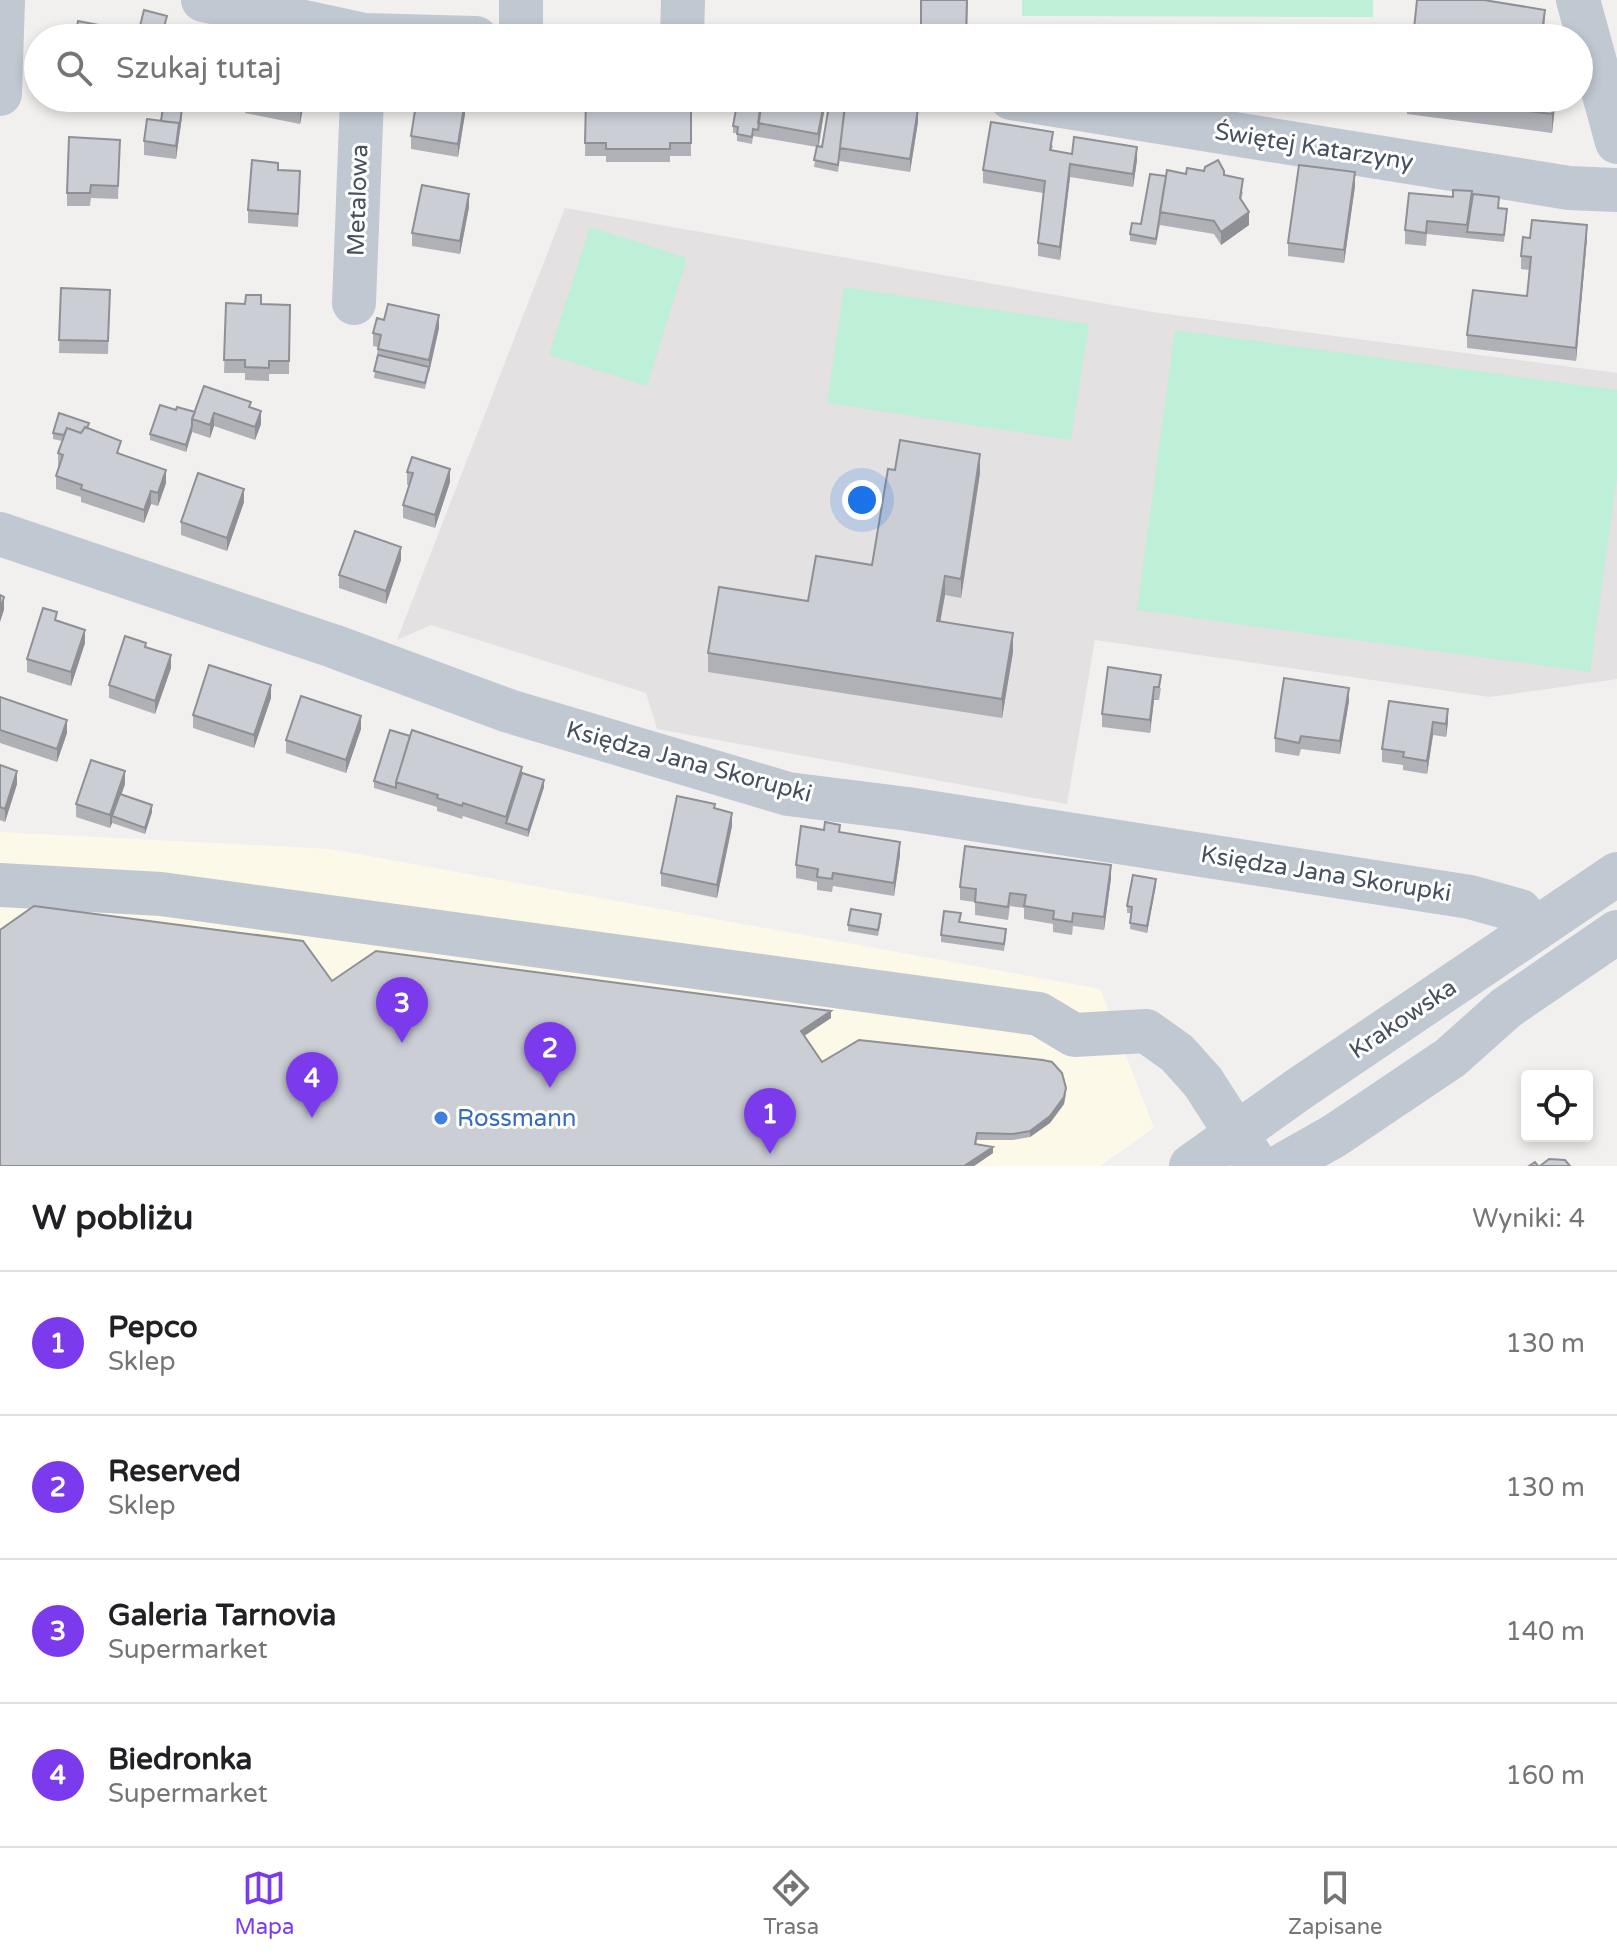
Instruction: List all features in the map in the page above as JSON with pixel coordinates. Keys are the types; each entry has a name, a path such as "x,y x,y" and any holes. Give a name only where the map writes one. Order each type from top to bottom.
{"street":[{"path":"0,94 3,0"},
{"path":"203,0 341,24"},
{"path":"521,0 521,24"},
{"path":"682,24 683,0"},
{"path":"1578,0 1585,24"},
{"path":"1593,53 1617,139"},
{"name":"Metalowa","path":"354,303 361,112"},
{"name":"Świętej Katarzyny","path":"1098,112 1569,188 1617,190"},
{"name":"Księdza Jana Skorupki","path":"0,534 333,646 509,711 788,794 908,809 1456,894 1511,907 1520,911 1536,929"},
{"name":"Krakowska","path":"1191,1166 1247,1150 1299,1089 1617,874"},
{"path":"0,885 161,894 1039,1014 1074,1035 1146,1031 1177,1053 1203,1082 1247,1150"},
{"path":"1281,1166 1334,1136 1450,1058 1506,1008 1617,932"}],"shaded area":[{"path":"565,208 1152,312 1617,373 1617,679 1490,697 1095,640 1067,804 657,729 646,693 431,625 397,640"},
{"path":"0,832 330,849 1100,989 1154,1128 1100,1166 0,1166"}],"green space":[{"path":"1022,0 1373,0 1373,17 1022,16"},
{"path":"590,227 687,258 647,386 549,355"},
{"path":"844,287 1089,324 1071,440 827,403"},
{"path":"1175,330 1617,390 1617,476 1590,672 1137,610"}],"building":[{"path":"921,0 967,0 966,24 921,24"},
{"path":"1417,0 1484,0 1545,10 1543,24 1414,24"},
{"path":"144,10 167,16 165,24 140,24"},
{"path":"162,112 182,112 179,130 179,123 161,121"},
{"path":"415,112 463,112 458,144 411,136"},
{"path":"586,112 691,112 691,143 670,143 670,149 606,149 606,143 585,143"},
{"path":"736,112 760,112 758,130 753,129 752,137 737,134 738,127 733,126"},
{"path":"760,112 822,112 818,134 758,123"},
{"path":"828,112 844,112 838,165 814,160 817,146 822,147"},
{"path":"844,112 918,112 910,159 840,148"},
{"path":"147,119 179,123 176,146 144,141"},
{"path":"991,122 1053,132 1050,150 1072,154 1074,137 1137,147 1133,174 1070,164 1060,247 1038,243 1045,181 983,170"},
{"path":"69,137 120,140 118,186 91,185 90,193 67,193"},
{"path":"252,160 278,163 278,170 300,171 298,214 248,210"},
{"path":"1218,160 1224,175 1243,179 1240,198 1249,212 1221,232 1214,221 1160,212 1167,170 1186,174 1187,168 1204,171 1205,167"},
{"path":"1299,165 1355,172 1344,250 1288,243"},
{"path":"1150,174 1166,176 1156,239 1130,234 1132,223 1141,224"},
{"path":"422,185 469,194 460,241 412,233"},
{"path":"1453,190 1472,191 1467,225 1427,221 1426,233 1405,230 1409,193 1453,197"},
{"path":"1473,194 1499,197 1498,208 1507,209 1504,235 1467,232"},
{"path":"1532,220 1587,225 1576,348 1467,335 1473,290 1527,296 1531,257 1521,256 1523,237 1530,238"},
{"path":"61,288 110,290 108,341 59,340"},
{"path":"246,295 261,295 261,304 290,305 289,361 269,361 269,368 245,367 245,360 224,360 226,303 245,304"},
{"path":"388,304 439,315 429,360 378,349 381,335 373,333 377,318 384,320"},
{"path":"378,355 429,367 425,383 374,371"},
{"path":"204,386 251,402 249,407 261,411 255,427 214,413 210,425 192,419"},
{"path":"160,405 195,412 186,445 150,434"},
{"path":"59,413 89,423 87,428 81,433 67,428 64,435 53,433"},
{"path":"85,427 121,441 117,453 166,470 158,493 151,491 144,510 81,489 82,485 56,476 63,455 58,453 67,428 81,433"},
{"path":"900,440 980,454 961,579 945,576 937,621 1013,633 1002,699 708,653 719,587 808,601 816,556 872,565 888,469 895,470"},
{"path":"412,457 450,469 435,515 403,505 413,473 407,472"},
{"path":"198,473 244,489 227,538 181,522"},
{"path":"355,531 401,547 386,591 339,575"},
{"path":"43,608 57,612 55,620 85,630 71,672 27,659"},
{"path":"125,636 146,643 145,647 171,655 155,701 109,685"},
{"path":"209,665 271,685 254,735 193,715"},
{"path":"1108,667 1161,675 1159,687 1154,687 1150,720 1102,714"},
{"path":"1284,678 1349,688 1340,741 1301,736 1299,743 1275,738"},
{"path":"301,696 361,716 346,760 286,740"},
{"path":"0,697 67,720 57,749 0,730"},
{"path":"1389,701 1448,709 1446,724 1433,722 1427,761 1403,757 1404,752 1382,749"},
{"path":"390,730 410,736 396,788 374,781"},
{"path":"412,730 522,767 506,817 463,803 462,806 396,782"},
{"path":"91,760 125,771 110,815 76,804"},
{"path":"0,765 17,771 5,809 0,807"},
{"path":"522,773 544,780 528,830 506,823"},
{"path":"120,794 152,805 145,828 112,816"},
{"path":"677,796 715,804 714,808 732,813 717,885 661,873"},
{"path":"825,822 840,825 839,832 900,842 894,883 833,873 832,879 817,877 818,869 796,865 801,826 824,830"},
{"path":"965,846 1111,865 1104,917 1073,913 1072,922 1053,919 1054,911 1024,906 1026,895 1010,893 1008,907 975,902 976,889 960,887"},
{"path":"1133,875 1156,879 1147,926 1130,923 1132,907 1127,906"},
{"path":"34,906 303,941 332,981 376,951 831,1011 801,1031 822,1062 859,1040 1052,1062 1062,1073 1066,1088 1064,1097 1050,1116 1030,1131 977,1133 975,1144 993,1147 964,1166 0,1166 0,930"},
{"path":"851,909 881,914 878,930 848,925"},
{"path":"944,911 961,913 959,922 1006,929 1004,944 941,935"},
{"path":"1549,1159 1565,1160 1570,1166 1540,1166"}],"place":[{"name":"Galeria Tarnovia","path":"402,1043"},
{"name":"Reserved","path":"550,1088"},
{"name":"Biedronka","path":"312,1118"},
{"name":"Rossmann","path":"441,1118"},
{"name":"Pepco","path":"770,1154"}]}
